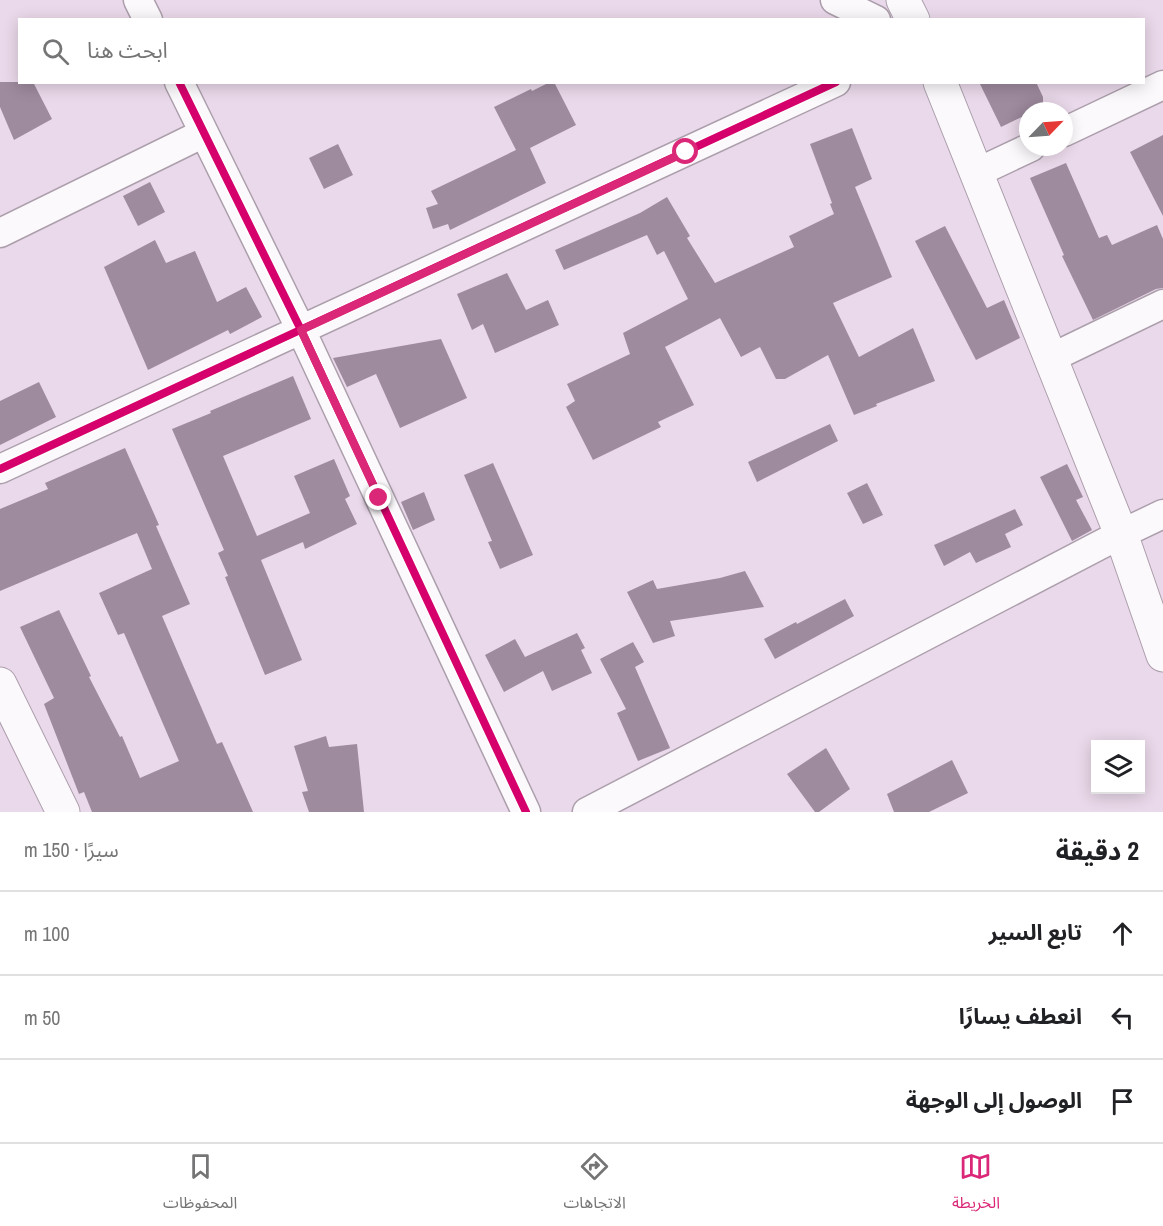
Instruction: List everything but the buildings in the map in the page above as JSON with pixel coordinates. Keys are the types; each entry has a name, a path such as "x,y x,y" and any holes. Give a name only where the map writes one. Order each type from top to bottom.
{"street":[{"path":"138,0 147,18"},
{"path":"835,0 872,18"},
{"path":"903,0 912,18"},
{"path":"180,84 301,330 526,812"},
{"path":"0,469 832,84"},
{"path":"941,84 1121,534 1163,655"},
{"path":"1073,128 1163,85"},
{"path":"0,233 204,134"},
{"path":"976,173 1019,153"},
{"path":"1051,358 1163,304"},
{"path":"587,812 1163,514"},
{"path":"0,684 63,812"}],"cycle path":[{"path":"180,84 301,330 526,812"},
{"path":"0,469 832,84"}],"route":[{"path":"379,498 301,330 686,152"}]}
